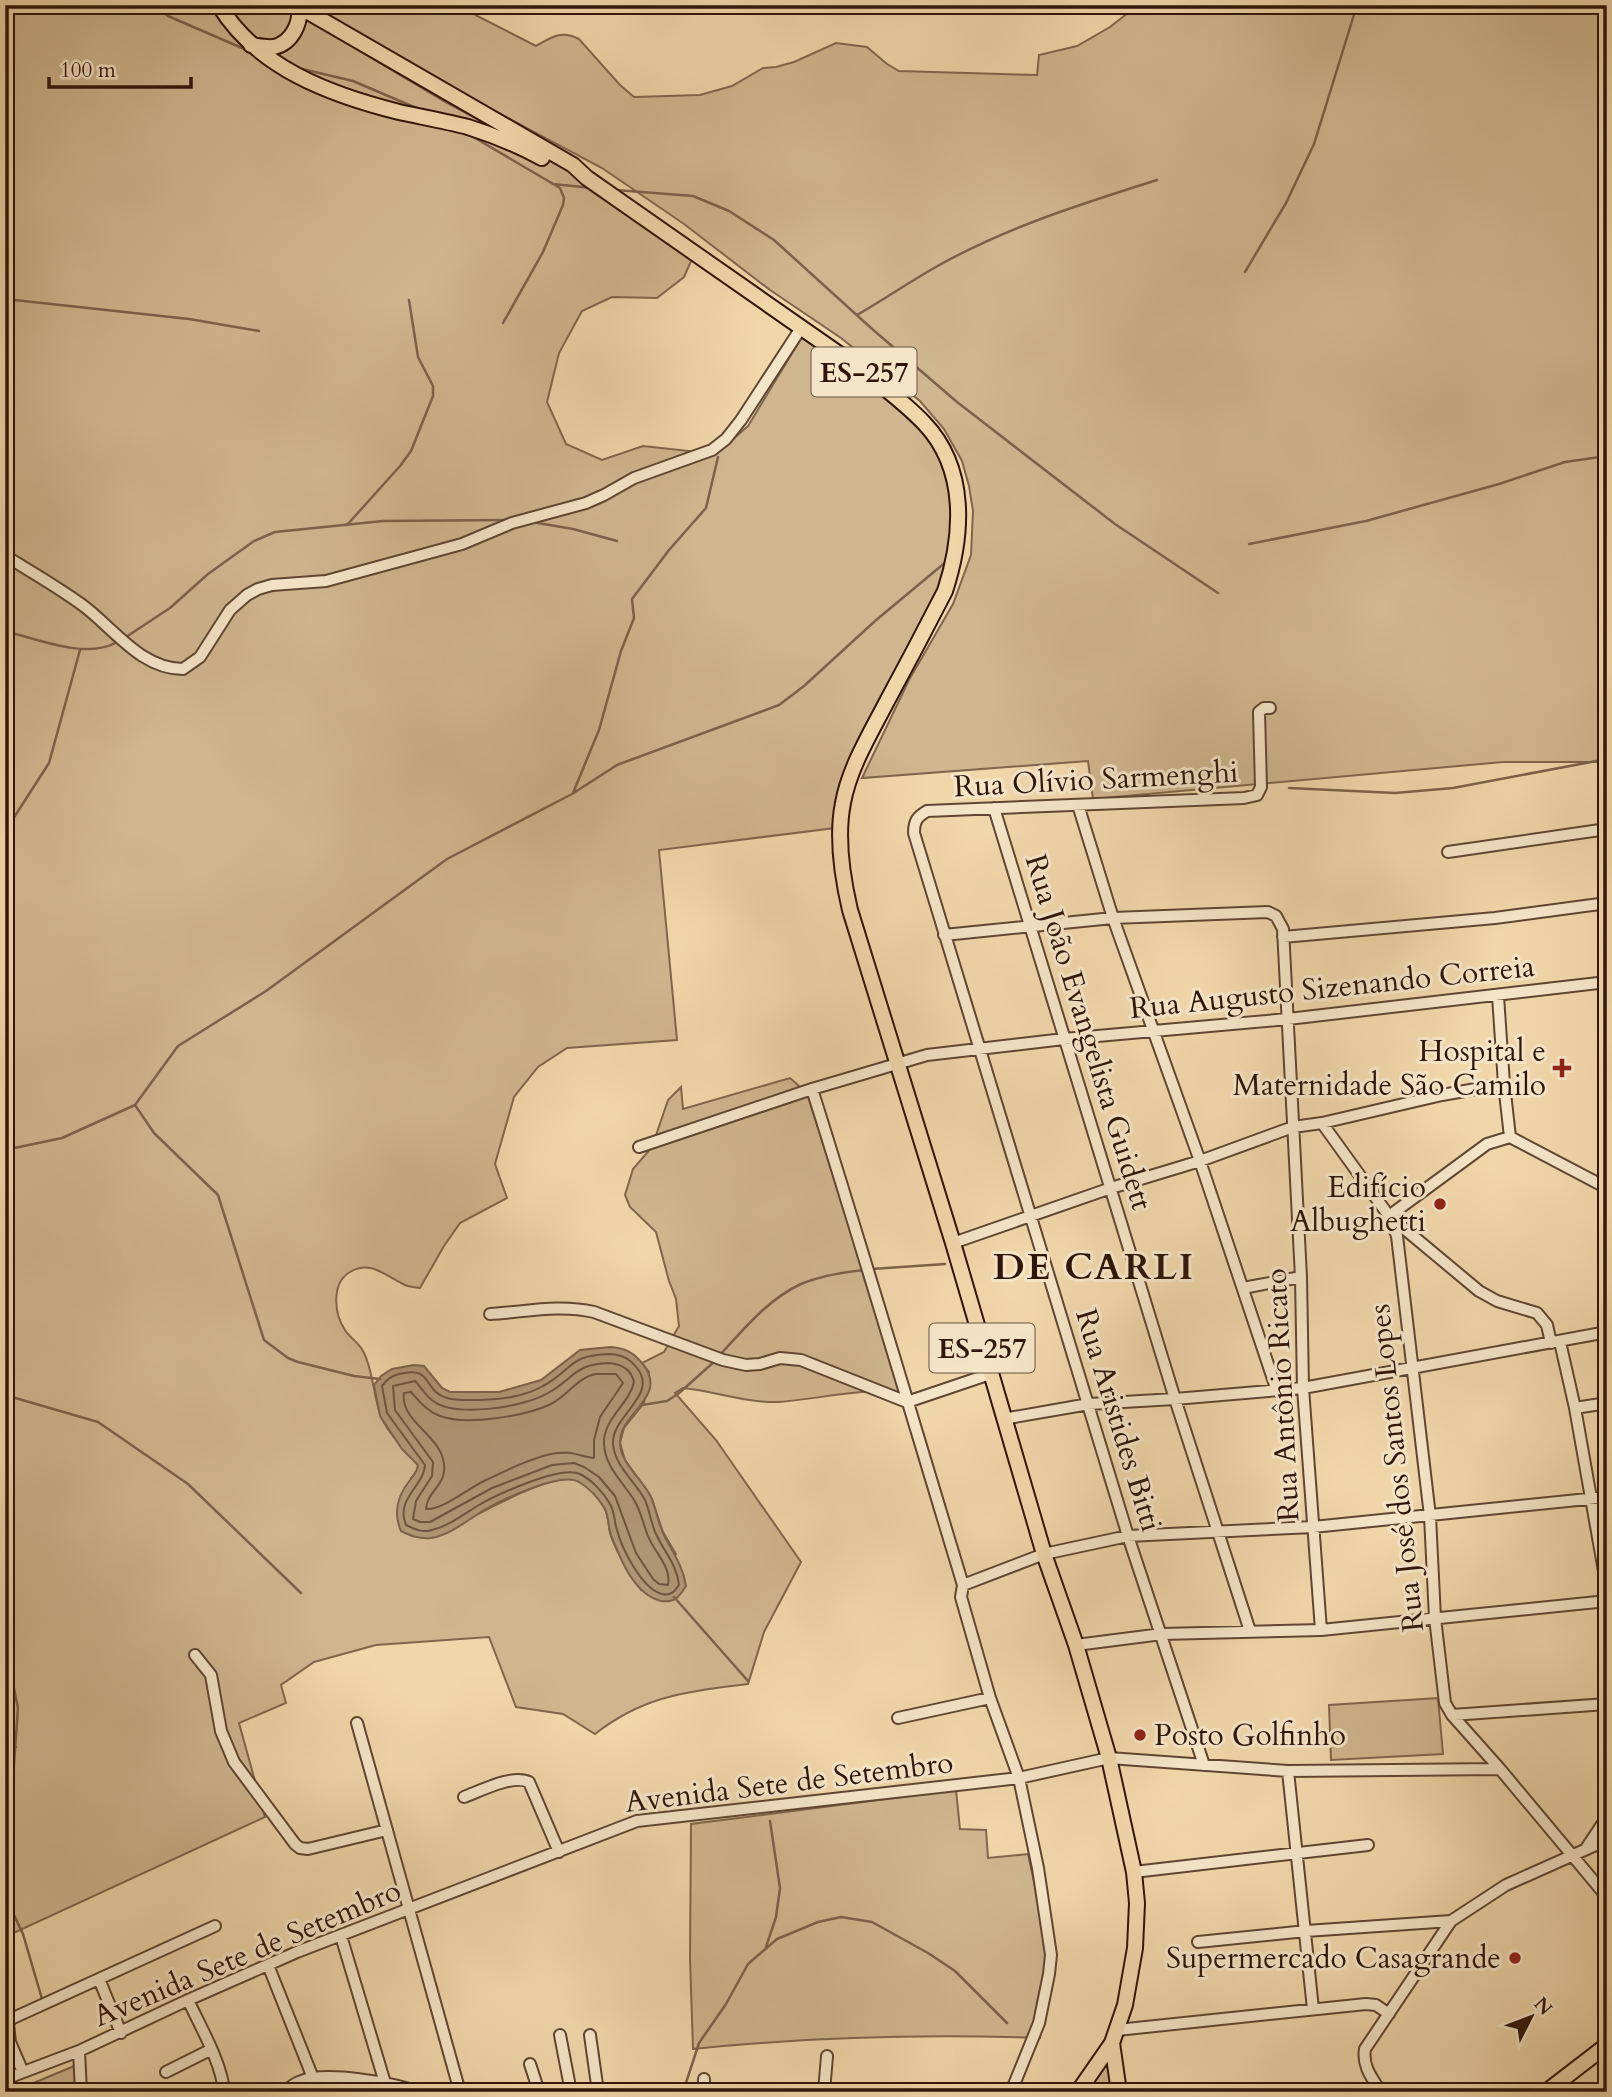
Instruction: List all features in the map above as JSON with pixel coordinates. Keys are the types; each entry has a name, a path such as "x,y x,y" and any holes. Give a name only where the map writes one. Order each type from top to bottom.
{"main road":[{"name":"ES-257","path":"219,5 250,44 278,65 335,92 397,111 478,130 587,178"},
{"name":"ES-257","path":"297,6 564,159 587,178 862,370 926,425 940,444 951,468 959,502 958,544 944,592 864,745 843,803 840,834 845,888 1044,1554 1076,1645 1109,1758 1134,1872 1137,1903 1130,1983 1115,2036 1078,2092"},
{"path":"250,44 274,47 283,43 299,22 297,6"},
{"name":"ES-257","path":"1115,2036 1119,2092"},
{"path":"1546,2092 1607,2045"}],"street":[{"path":"12,560 82,604 143,657 162,666 183,669 200,657 230,610 258,589 282,584 326,581 462,544 512,523 595,499 634,478 712,450 726,439 741,419 802,328"},
{"name":"Rua Olívio Sarmenghi","path":"927,811 1257,796 1261,787 1259,712 1270,708"},
{"path":"1078,805 1113,918 1200,1161 1277,1391"},
{"name":"Rua João Evangelista Guidett","path":"994,808 1175,1399 1250,1631"},
{"name":"Rua Aristides Bitti","path":"927,811 917,817 914,833 1128,1536 1204,1765"},
{"path":"1448,852 1607,829"},
{"path":"1283,937 1495,918 1607,903"},
{"name":"Rua Antônio Ricato","path":"1113,918 1268,912 1280,922 1288,1019 1301,1277 1303,1388 1321,1630"},
{"path":"944,935 1113,918"},
{"name":"Rua Augusto Sizenando Correia","path":"639,1147 812,1089 927,1055 1154,1030 1288,1019 1607,982"},
{"path":"1498,996 1510,1137"},
{"path":"953,1243 1111,1188 1200,1161 1293,1127 1504,1084"},
{"path":"812,1089 908,1402 968,1582 961,1597 990,1698 1019,1778 1038,1868 1051,1955 1049,1974 1039,2023 1011,2092"},
{"path":"1322,1123 1390,1216 1479,1291 1497,1301 1537,1313 1547,1325 1555,1342 1575,1408 1607,1588"},
{"path":"1390,1216 1488,1144 1510,1137 1607,1188"},
{"name":"Rua José dos Santos Lopes","path":"1390,1216 1397,1236 1430,1516 1435,1618 1442,1686 1445,1703 1452,1715"},
{"path":"1243,1288 1301,1277"},
{"path":"490,1314 551,1307 575,1308 594,1312 723,1360 746,1365 780,1358 801,1360 908,1402 990,1374"},
{"path":"1003,1419 1089,1404 1303,1388 1607,1332"},
{"path":"1575,1408 1607,1404"},
{"path":"968,1582 1044,1554 1128,1536 1313,1527 1607,1497"},
{"path":"1076,1645 1162,1634 1321,1630 1607,1601"},
{"path":"195,1655 211,1675 221,1731 230,1753 300,1848 308,1849 387,1830"},
{"path":"898,1718 990,1698"},
{"path":"1452,1715 1607,1704"},
{"path":"1452,1715 1607,1897"},
{"path":"357,1723 460,2092"},
{"name":"Avenida Sete de Setembro","path":"5,2078 121,2033 268,1965 620,1826 654,1818 1019,1778 1109,1758 1288,1771 1500,1769"},
{"path":"1288,1771 1313,2009"},
{"path":"464,1797 513,1779 523,1779 528,1782 559,1852"},
{"path":"1587,1848 1607,1817"},
{"path":"1381,2092 1367,2070 1363,2059 1365,2049 1451,1921 1506,1885 1607,1840"},
{"path":"1134,1872 1368,1845"},
{"path":"1198,1942 1451,1921"},
{"path":"22,2070 10,2042 8,2024 18,2014 215,1926"},
{"path":"341,1936 385,2083"},
{"path":"268,1965 313,2078"},
{"path":"99,1979 121,2033"},
{"path":"188,2000 223,2083 224,2092"},
{"path":"1115,2036 1366,2004 1376,2005 1389,2014"},
{"path":"560,2035 571,2092"},
{"path":"590,2035 598,2092"},
{"path":"166,2072 210,2050"},
{"path":"79,2051 81,2092"},
{"path":"824,2092 827,2056"},
{"path":"530,2064 539,2092"},
{"path":"285,2092 299,2082 313,2078 385,2083 419,2092"},
{"path":"704,2079 704,2092"}],"shaded area":[{"path":"5,5 283,5 445,102 594,181 695,252 684,277 657,298 612,297 582,311 559,353 547,402 566,444 602,460 643,446 716,454 748,426 805,332 832,350 933,438 954,490 949,570 895,673 835,828 659,850 677,1040 567,1048 538,1067 514,1097 495,1164 507,1198 460,1223 420,1288 407,1286 364,1267 357,1268 344,1277 337,1291 338,1316 366,1358 383,1420 391,1434 418,1465 418,1471 411,1478 434,1537 543,1484 572,1479 586,1487 604,1507 616,1548 641,1590 676,1554 663,1532 651,1497 625,1460 620,1443 624,1428 644,1403 649,1372 642,1363 664,1352 679,1326 676,1299 656,1232 630,1207 625,1195 633,1169 652,1147 668,1100 681,1087 683,1109 790,1078 807,1093 902,1392 855,1393 778,1402 754,1401 683,1388 675,1393 716,1440 801,1562 764,1632 748,1684 667,1697 631,1711 595,1734 563,1714 516,1707 489,1637 376,1645 314,1662 281,1685 286,1703 239,1723 265,1817 5,1937"},
{"path":"312,5 456,5 536,46 557,36 573,36 579,39 634,97 700,95 732,86 763,68 794,62 836,43 867,47 899,71 1037,75 1039,55 1077,46 1110,27 1138,5 1607,5 1607,762 1503,762 1093,799 1088,761 862,778 909,680 953,604 971,555 973,511 969,486 962,461 944,429 920,401 841,338 602,168 453,89"},
{"path":"1438,1698 1443,1754 1331,1760 1329,1705"},
{"path":"956,1790 960,1829 986,1830 988,1858 1028,1854 1048,1947 1040,2038 867,2038 693,2049 690,1959 691,1824"},
{"path":"1112,2050 1115,2092 1085,2092 1100,2073"},
{"path":"79,2064 80,2092 12,2092"}],"water":[{"path":"610,1347 631,1353 642,1363 649,1375 647,1395 622,1431 621,1450 651,1497 663,1533 677,1559 686,1586 679,1596 670,1601 661,1601 651,1597 636,1584 610,1532 605,1509 579,1482 559,1480 546,1483 517,1494 484,1510 459,1527 431,1538 419,1538 401,1531 397,1518 398,1504 418,1465 402,1449 380,1416 374,1385 381,1376 392,1369 424,1366 442,1388 450,1392 499,1392 541,1380 580,1350"}],"waterway":[{"path":"155,5 168,16 249,51"},
{"path":"1245,272 1286,203 1314,144 1357,5"},
{"path":"298,68 353,81 421,110"},
{"path":"470,135 560,188 564,198 543,252 503,323"},
{"path":"857,315 934,268 988,241 1072,208 1157,180"},
{"path":"553,184 592,188"},
{"path":"616,190 693,196 729,211 774,240 957,402 1115,524 1218,593"},
{"path":"5,299 189,319 259,331"},
{"path":"347,525 411,451 433,396 433,386 418,357 409,300"},
{"path":"1249,544 1366,521 1499,484 1565,462 1607,456"},
{"path":"573,793 599,730 621,651 634,618 632,599 669,550 706,508 718,457"},
{"path":"126,637 170,608 208,574 254,541 275,532 383,521 508,520"},
{"path":"532,522 573,529 617,541"},
{"path":"5,1150 62,1138 135,1105 178,1046 266,991 447,859 572,794 617,765 779,705 947,561"},
{"path":"5,631 77,649 105,647 117,642"},
{"path":"5,823 13,819 49,763 80,650"},
{"path":"1289,788 1395,793 1453,788 1607,759"},
{"path":"135,1105 154,1133 218,1195 264,1340 298,1362 354,1376 380,1379"},
{"path":"872,1269 945,1264"},
{"path":"719,1356 757,1316 789,1290 816,1279 865,1270"},
{"path":"642,1405 667,1401 715,1361"},
{"path":"5,1395 98,1422 188,1484 301,1593"},
{"path":"674,1597 748,1681"},
{"path":"5,1645 18,1708 10,1819 5,1845"},
{"path":"5,1750 16,1747"},
{"path":"766,1947 776,1917 780,1888 770,1821"},
{"path":"5,1896 23,1934 42,1999"},
{"path":"683,2092 699,2043 726,2004 748,1964 777,1939 818,1922 841,1917 872,1922 928,1953 955,1971 1007,2023"}],"place":[{"name":"Hospital e Maternidade São Camilo","path":"1562,1068"},
{"name":"Edifício Albughetti","path":"1440,1204"},
{"name":"Posto Golfinho","path":"1140,1735"},
{"name":"Supermercado Casagrande","path":"1515,1958"}],"district":[{"name":"DE CARLI","path":"1094,1266"}]}
